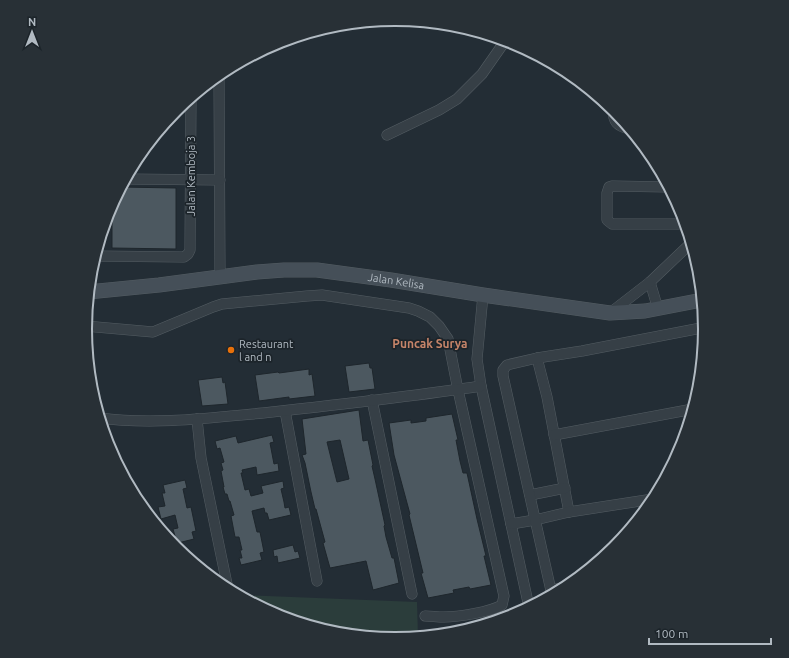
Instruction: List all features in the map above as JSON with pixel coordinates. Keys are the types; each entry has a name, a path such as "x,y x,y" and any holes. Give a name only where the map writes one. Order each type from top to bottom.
{"main road":[{"name":"Jalan Kelisa","path":"94,291 284,270 317,270 610,313 658,309 696,301"}],"street":[{"path":"387,135 439,110 457,99 482,74 502,46"},
{"path":"219,82 220,277"},
{"name":"Jalan Kemboja 3","path":"101,256 184,256 188,254 190,250 191,105"},
{"path":"131,179 220,180"},
{"path":"662,187 609,187 606,193 607,220 612,224 678,224"},
{"path":"610,313 650,282 686,248"},
{"path":"650,282 658,309"},
{"path":"92,327 153,332 222,304 322,295 410,308 430,317 440,326 448,339 504,596 502,604 487,611 459,616 425,616"},
{"path":"483,295 477,358 481,386 528,602"},
{"path":"550,589 503,376 503,370 507,365 537,358 582,351 698,329"},
{"path":"537,358 569,512"},
{"path":"106,418 140,421 197,419 372,400 481,386"},
{"path":"372,400 412,594"},
{"path":"285,410 317,581"},
{"path":"554,435 686,410"},
{"path":"197,419 201,458 226,581"},
{"path":"530,495 565,488"},
{"path":"511,524 569,512 641,504"}],"shaded area":[{"path":"251,595 417,602 418,631 394,632 355,629 316,622 279,609"}],"building":[{"path":"127,187 176,188 176,249 112,248 112,221"},
{"path":"369,363 370,368 372,368 375,389 349,392 345,366"},
{"path":"309,369 309,375 312,374 315,396 289,399 289,397 259,401 255,375"},
{"path":"222,377 223,383 225,382 228,404 202,406 198,380"},
{"path":"359,410 363,441 368,440 385,525 386,537 392,558 394,558 399,583 373,590 366,561 330,568 323,543 325,542 315,509 302,455 306,454 302,419","holes":["340,440 349,479 337,482 327,442"]},
{"path":"452,414 458,440 456,440 460,461 463,473 467,473 491,585 470,589 469,587 453,590 454,593 428,598 421,573 423,573 410,514 394,455 389,423 411,420 411,423 426,421 426,418"},
{"path":"272,435 274,442 270,443 274,464 278,463 279,471 257,475 256,467 242,470 243,473 241,473 245,490 249,489 251,496 263,493 261,486 283,481 284,488 281,489 285,508 289,507 291,515 269,520 264,508 252,511 257,532 260,532 264,552 260,553 262,560 241,565 239,558 242,558 240,550 242,550 239,537 235,537 231,516 234,515 230,501 227,494 225,494 223,487 221,471 223,470 221,463 224,462 220,448 217,449 215,441 236,436 238,443"},
{"path":"185,480 187,488 183,489 187,508 191,507 196,531 192,532 194,539 180,543 174,536 173,529 178,528 175,515 161,519 158,507 165,506 162,493 165,493 163,485"},
{"path":"293,545 295,552 298,551 300,558 278,563 277,556 274,557 273,550"}],"place":[{"name":"Restaurant l and n","path":"231,350"}],"district":[{"name":"Puncak Surya","path":"430,344"}]}
